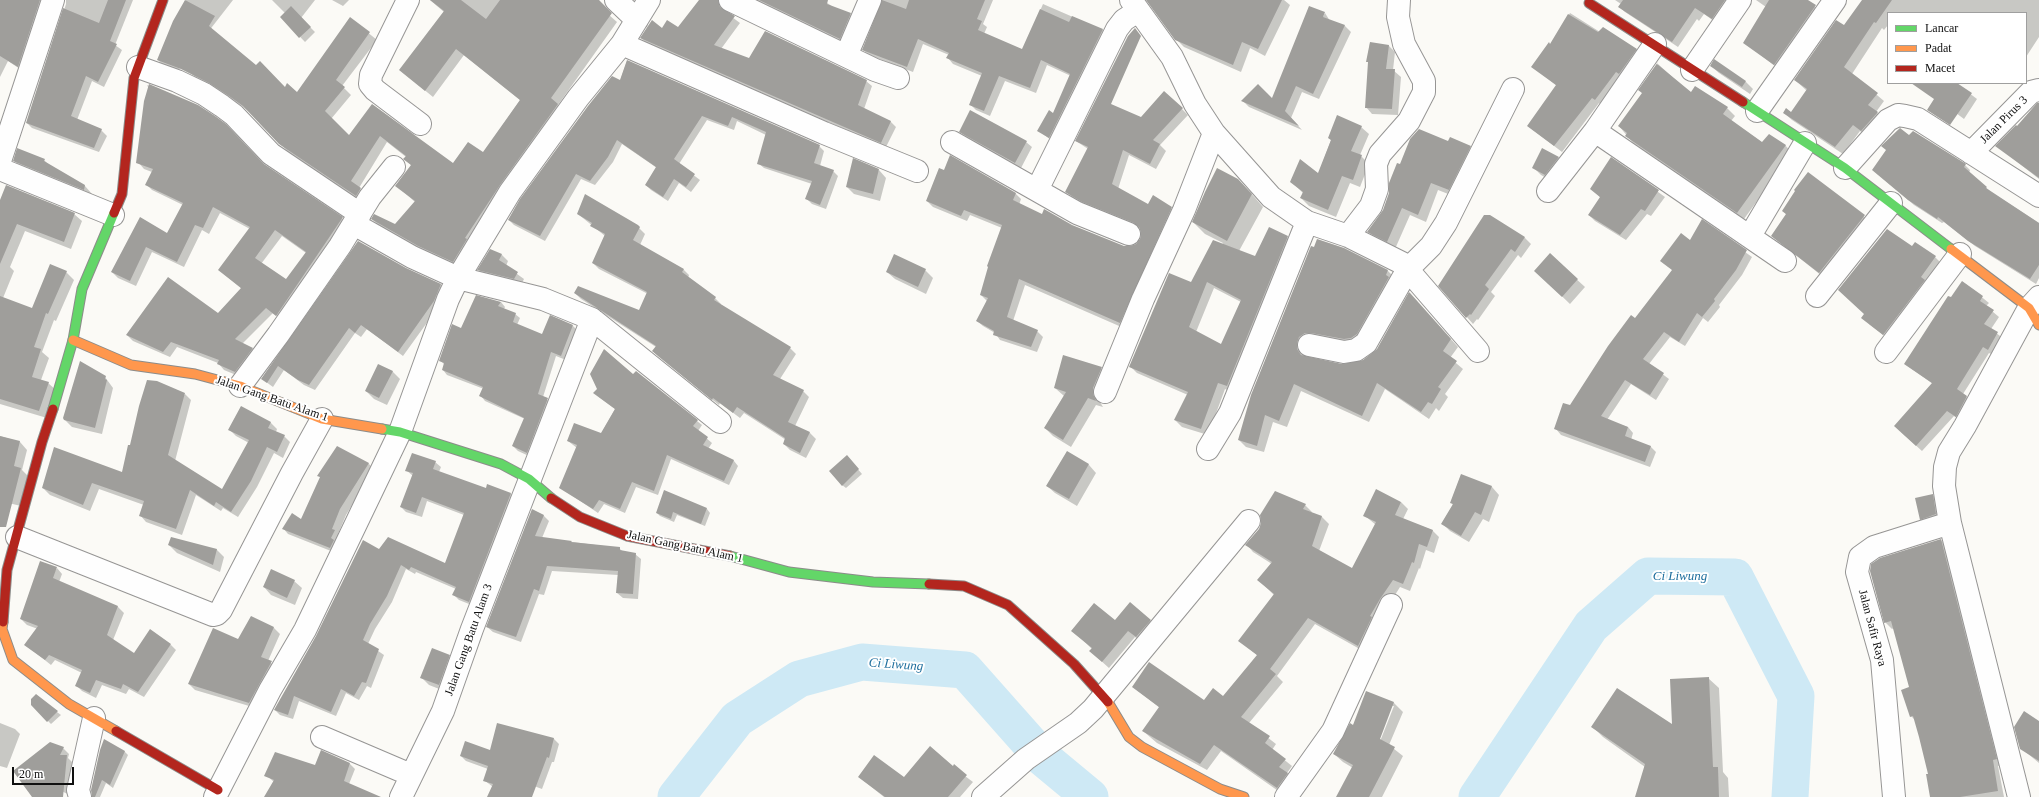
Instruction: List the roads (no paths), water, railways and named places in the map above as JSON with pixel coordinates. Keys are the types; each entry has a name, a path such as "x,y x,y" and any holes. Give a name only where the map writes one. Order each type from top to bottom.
{"street":[{"path":"0,161 8,107 53,0"},
{"path":"163,0 134,78 129,114 122,194 82,289 73,340 61,385 42,442 17,538 7,570 2,607 3,645 13,660 69,704 216,793 270,690 305,630 400,432 448,299 458,278 510,192 578,98 622,44 649,0"},
{"path":"408,0 371,75 370,84 375,90 420,124"},
{"path":"616,0 637,20"},
{"path":"730,0 846,56 898,78"},
{"path":"846,56 870,0"},
{"path":"1348,236 1373,202 1377,189 1376,164 1380,154 1409,121 1424,92 1424,81 1404,44 1398,17 1399,0"},
{"path":"1692,70 1740,0"},
{"path":"1757,111 1835,0"},
{"path":"1589,3 1655,44 1692,70 1844,168 2036,310 1948,452 1945,467 1944,486 1950,523 2019,797"},
{"path":"1037,190 1117,29 1134,5 1172,57 1195,104 1214,133 1271,197 1307,222 1348,236 1402,262 1478,351"},
{"path":"622,44 824,133 917,171"},
{"path":"1548,190 1595,131 1655,44"},
{"path":"138,66 204,94 222,106 234,115 271,154 357,219 412,257 458,278 543,299 592,319 720,422"},
{"path":"1309,345 1344,352 1356,350 1366,343 1408,269 1431,246 1446,223 1513,90"},
{"name":"Jalan Pirus 3","path":"1971,153 2031,92 2039,90"},
{"path":"1844,168 1888,120 1898,115 1918,119 2039,196"},
{"path":"1595,131 1785,261"},
{"path":"1105,392 1143,299 1184,210 1214,133"},
{"path":"952,142 1077,213 1130,234"},
{"path":"1750,236 1805,143"},
{"path":"240,386 278,335 394,167"},
{"path":"0,169 113,215"},
{"path":"1817,296 1891,203"},
{"path":"1208,449 1230,413 1307,222"},
{"path":"1886,352 1960,254"},
{"name":"Jalan Gang Batu Alam 3","path":"401,797 443,711 472,629 529,479 592,319"},
{"name":"Jalan Gang Batu Alam 1","path":"73,340 131,365 195,374 240,386 322,419 400,432 483,457 501,464 529,479 554,500 580,517 627,536 741,558 789,572 873,582 964,586 983,593 1008,605 1074,664 1104,696 1129,737 1142,747 1220,789 1244,797"},
{"path":"17,538 209,614 217,614 221,610 288,480 322,419"},
{"path":"983,797 1026,759 1078,723 1104,696 1249,521"},
{"name":"Jalan Safir Raya","path":"1894,797 1882,660 1857,572 1860,557 1874,547 1950,523"},
{"path":"1286,797 1333,731 1391,605"},
{"path":"80,797 78,790 94,718"},
{"path":"322,737 411,775"}],"waterway":[{"name":"Ci Liwung","path":"1477,797 1591,626 1648,576 1735,577 1796,696 1790,797"},
{"name":"Ci Liwung","path":"676,797 737,719 799,679 862,662 965,670 1043,758 1090,797"}]}
